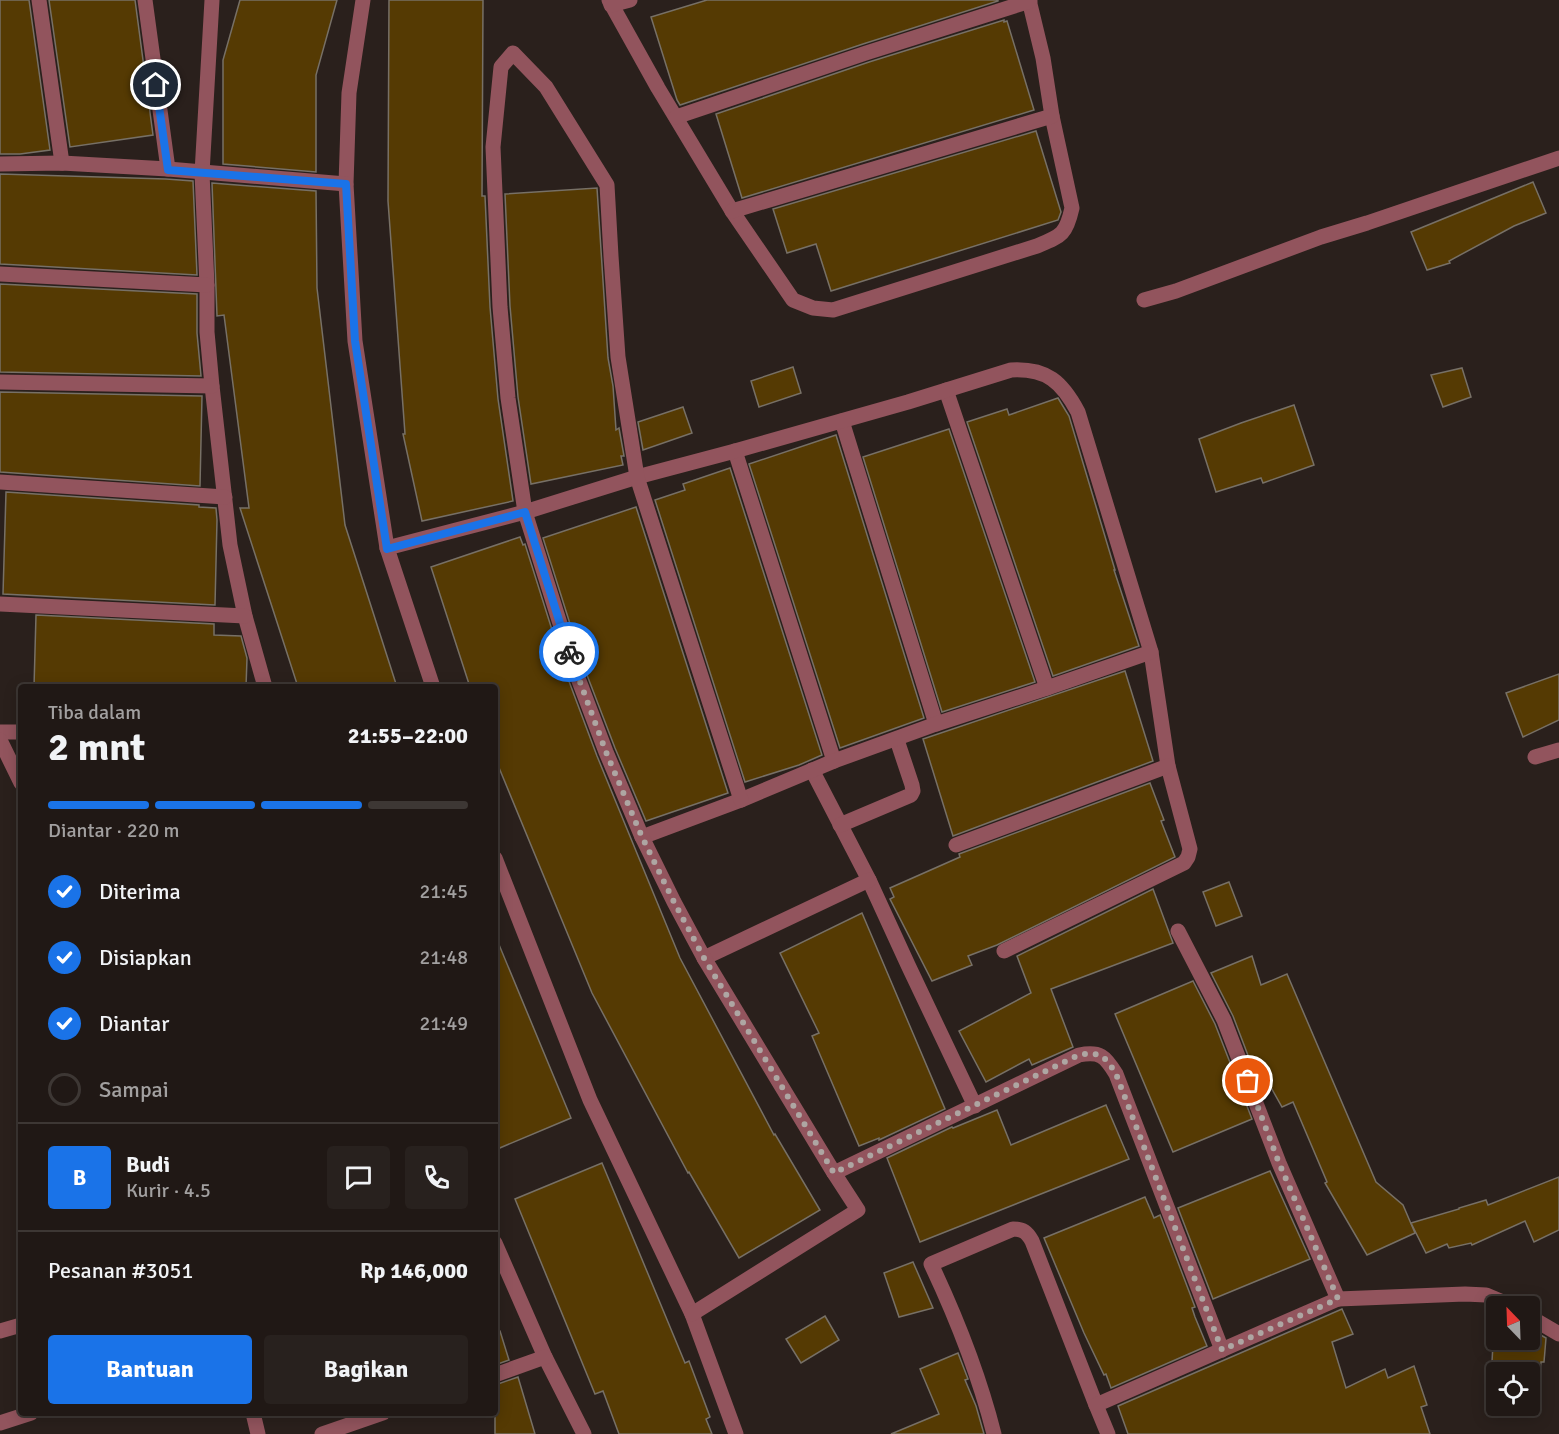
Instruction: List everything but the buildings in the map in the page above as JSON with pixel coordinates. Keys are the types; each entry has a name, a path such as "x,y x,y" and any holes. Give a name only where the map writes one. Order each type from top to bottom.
{"street":[{"path":"39,0 62,164"},
{"path":"145,0 168,170"},
{"path":"212,0 202,173 207,332 230,545 245,616 265,684"},
{"path":"363,0 349,93 346,184 355,341 387,549 432,684"},
{"path":"630,0 610,2 676,117 732,211 793,300 813,308 833,310 1037,246 1063,233 1069,222 1072,208 1029,1 676,117"},
{"path":"692,1314 858,1210 704,958 642,837 573,665 525,512 507,387 500,307 493,147 501,67 513,53 546,87 608,184 618,357 637,477 741,800"},
{"path":"732,211 1052,116"},
{"path":"1144,300 1176,291 1321,237 1379,220 1559,158"},
{"path":"0,164 62,164 168,170 346,184"},
{"path":"0,274 207,285"},
{"path":"387,549 525,512 637,477 842,421 1011,370 1027,369 1053,379 1068,393 1078,412 1151,652 1168,766 1190,849 1184,862 1004,951"},
{"path":"0,382 212,386"},
{"path":"946,390 1047,688"},
{"path":"842,421 936,724"},
{"path":"735,451 834,761"},
{"path":"0,482 225,497"},
{"path":"0,604 245,616"},
{"path":"642,837 741,800 834,761 936,724 1151,652"},
{"path":"0,732 18,732"},
{"path":"0,740 18,777"},
{"path":"840,825 911,795 912,785 897,740"},
{"path":"1535,757 1559,750"},
{"path":"956,845 1168,766"},
{"path":"812,770 869,880 975,1106"},
{"path":"498,866 590,1100 692,1314 736,1434"},
{"path":"704,958 869,880"},
{"path":"1178,932 1224,1020 1279,1163 1338,1299"},
{"path":"834,1173 1079,1055 1091,1053 1101,1055 1116,1074 1222,1350"},
{"path":"994,1434 965,1343 950,1303 931,1264 1012,1229 1021,1229 1032,1241 1108,1434"},
{"path":"498,1254 545,1358 584,1434"},
{"path":"1095,1405 1338,1299 1465,1294 1488,1296"},
{"path":"1540,1323 1559,1334"},
{"path":"0,1331 18,1326"},
{"path":"498,1374 545,1358"},
{"path":"0,1423 22,1416"},
{"path":"254,1416 258,1434"},
{"path":"322,1434 374,1416"}],"way so far":[{"path":"569,652 606,752 642,837 674,902 751,1038 834,1173 1079,1055 1091,1053 1101,1055 1116,1074 1222,1350 1338,1299 1279,1163 1248,1081"}],"route":[{"path":"156,85 168,170 346,184 355,341 387,549 525,512 569,652"}]}
